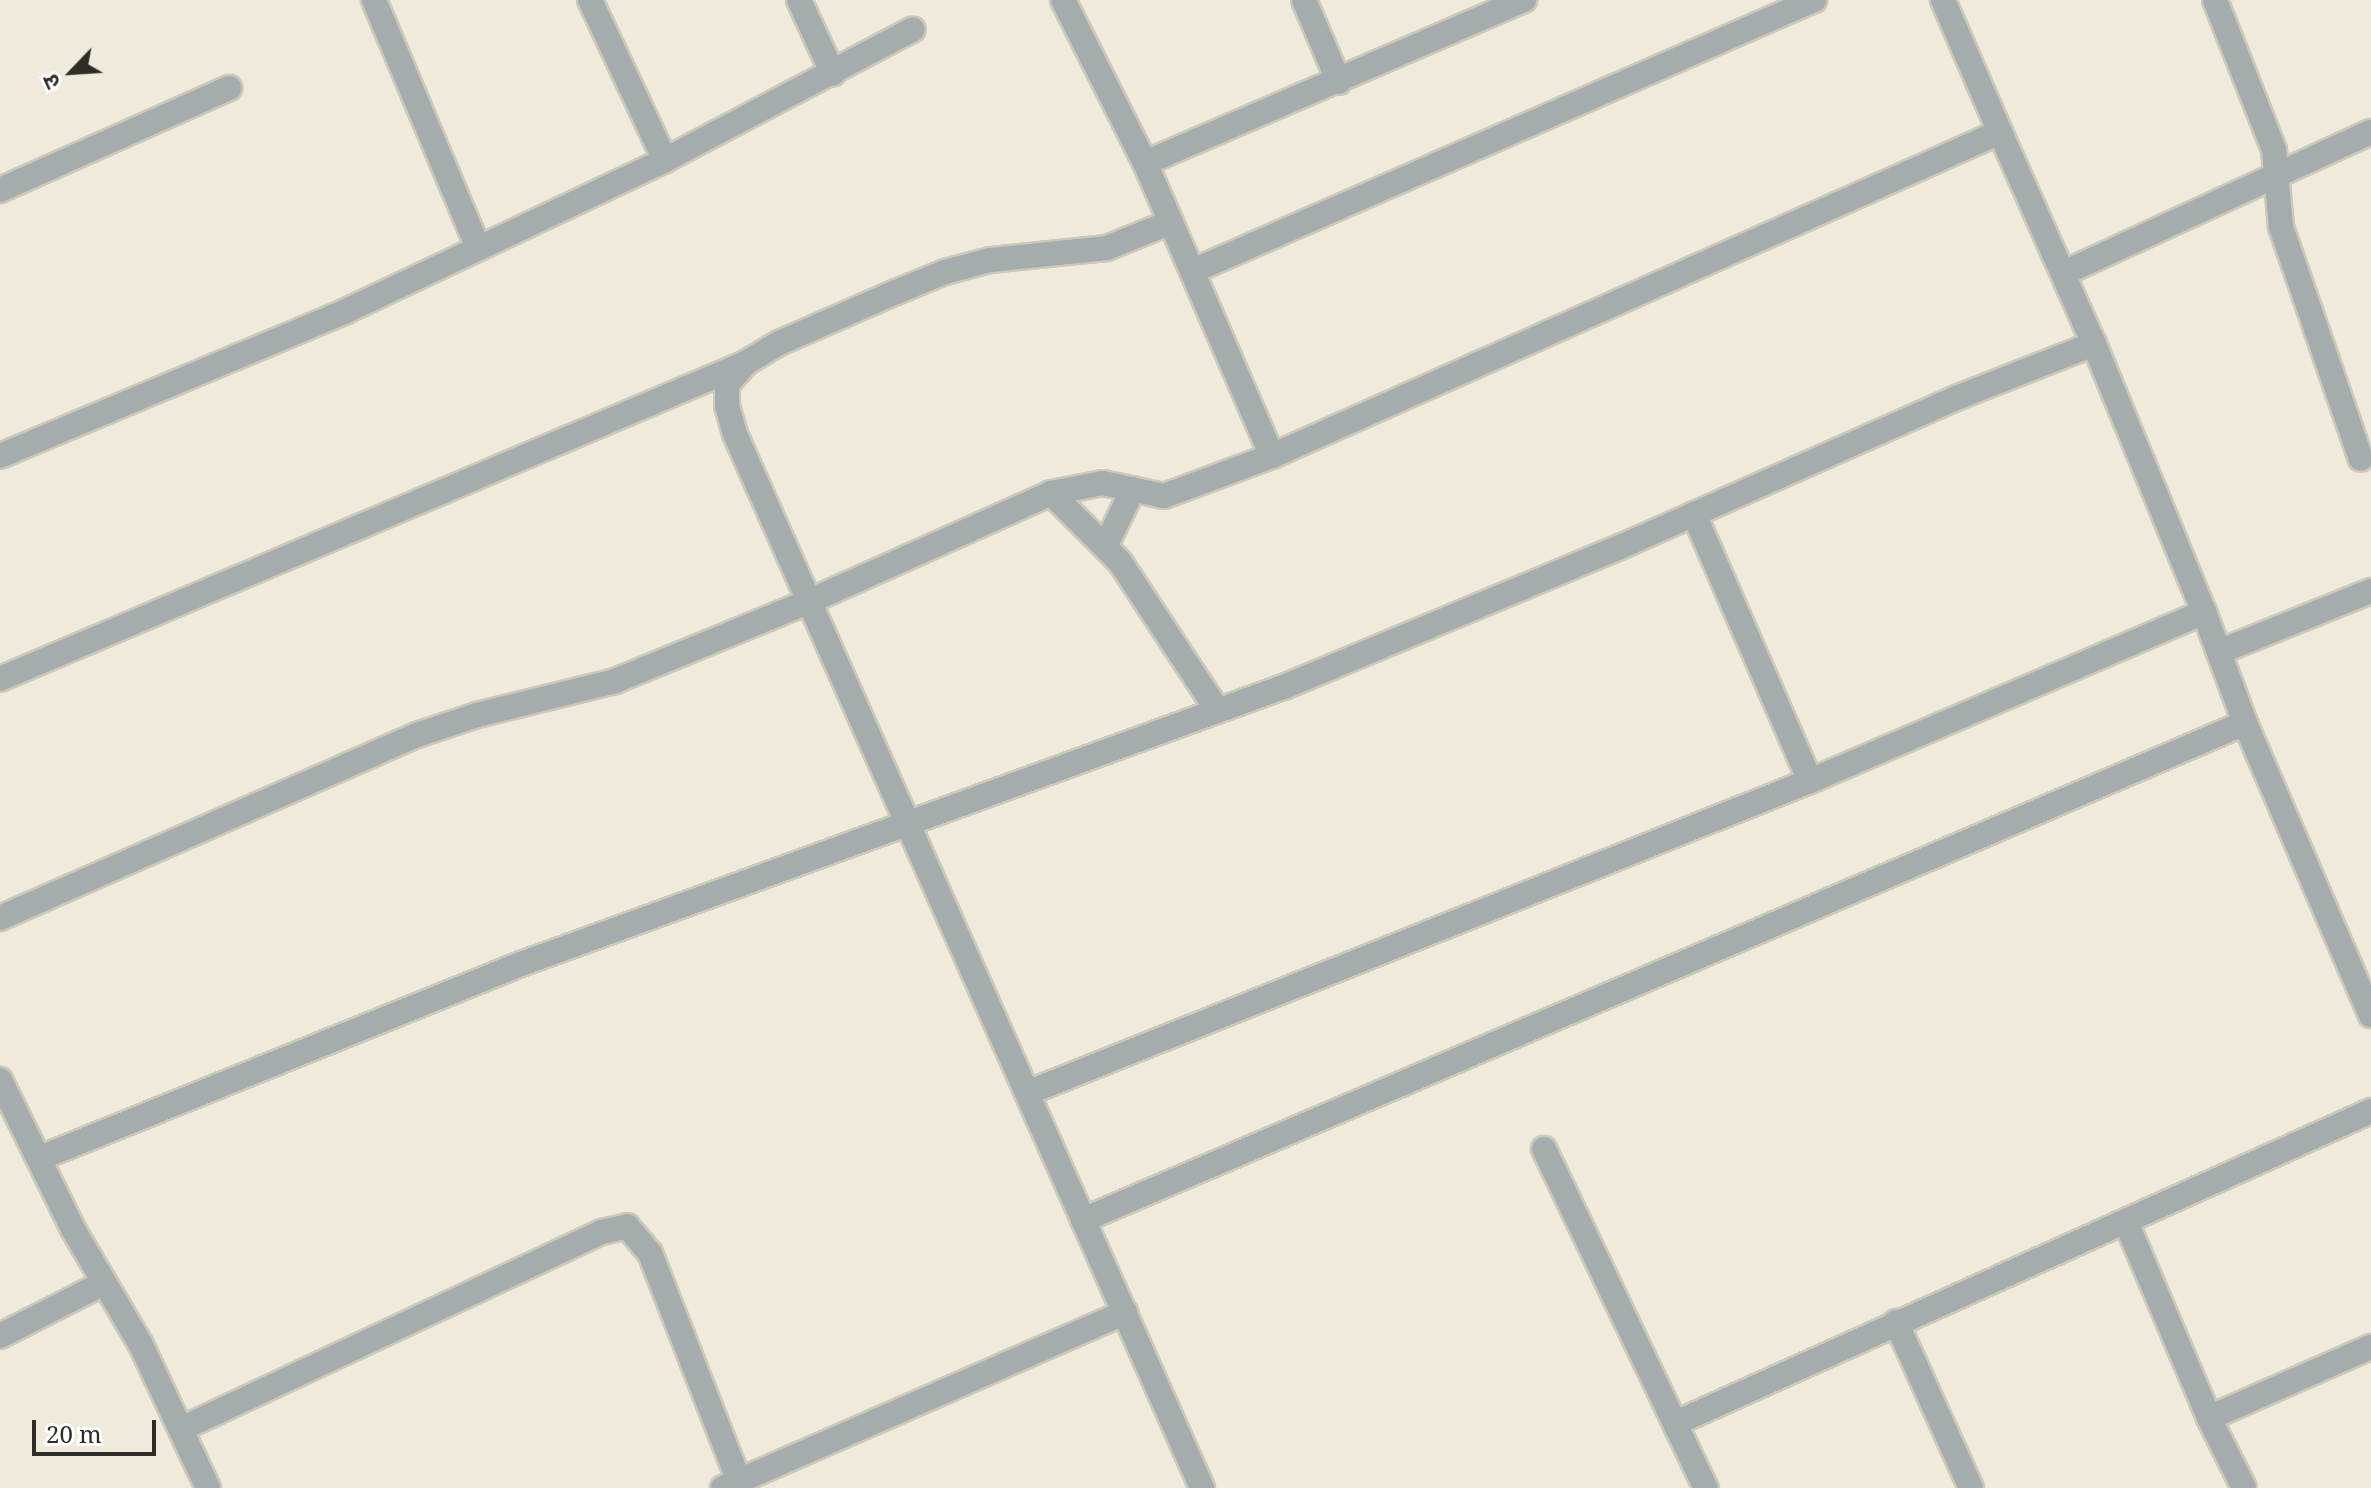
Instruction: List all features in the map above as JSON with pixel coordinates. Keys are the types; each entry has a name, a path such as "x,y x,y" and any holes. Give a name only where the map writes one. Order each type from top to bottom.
{"street":[{"path":"374,0 478,248"},
{"path":"590,0 665,160"},
{"path":"799,0 833,74"},
{"path":"1063,0 1145,163 1272,456"},
{"path":"1304,0 1339,82"},
{"path":"1145,163 1524,0"},
{"path":"1193,271 1814,0"},
{"path":"1943,0 2094,344 2204,612 2245,723 2371,1015"},
{"path":"2215,0 2263,119 2277,173 2281,227 2361,459"},
{"path":"0,456 346,311 665,160 833,74 913,29"},
{"path":"0,190 229,88"},
{"path":"0,918 417,735 477,715 615,681 810,601 1051,493 1087,483 1116,484 1155,496 1173,495 1272,456 2000,132"},
{"path":"2064,273 2371,132"},
{"path":"0,679 747,362 779,343 945,272 990,260 1090,252 1171,222"},
{"path":"40,1158 521,964 1286,686 1694,514 1956,398 2094,344"},
{"path":"747,362 727,384 727,406 735,434 1202,1488"},
{"path":"1106,545 1133,489"},
{"path":"1051,493 1106,545 1218,711"},
{"path":"1694,514 1810,781"},
{"path":"2219,652 2371,591"},
{"path":"1027,1093 1810,781 2204,612"},
{"path":"1083,1220 2245,723"},
{"path":"1,1086 40,1158 73,1229 141,1345 208,1488"},
{"path":"1676,1423 2371,1111"},
{"path":"1544,1149 1706,1488"},
{"path":"2126,1222 2209,1418 2244,1488"},
{"path":"181,1429 602,1232 627,1226 640,1237 650,1253 731,1484 1125,1312"},
{"path":"0,1336 104,1283"},
{"path":"1896,1322 1971,1488"},
{"path":"2209,1418 2371,1347"}]}
